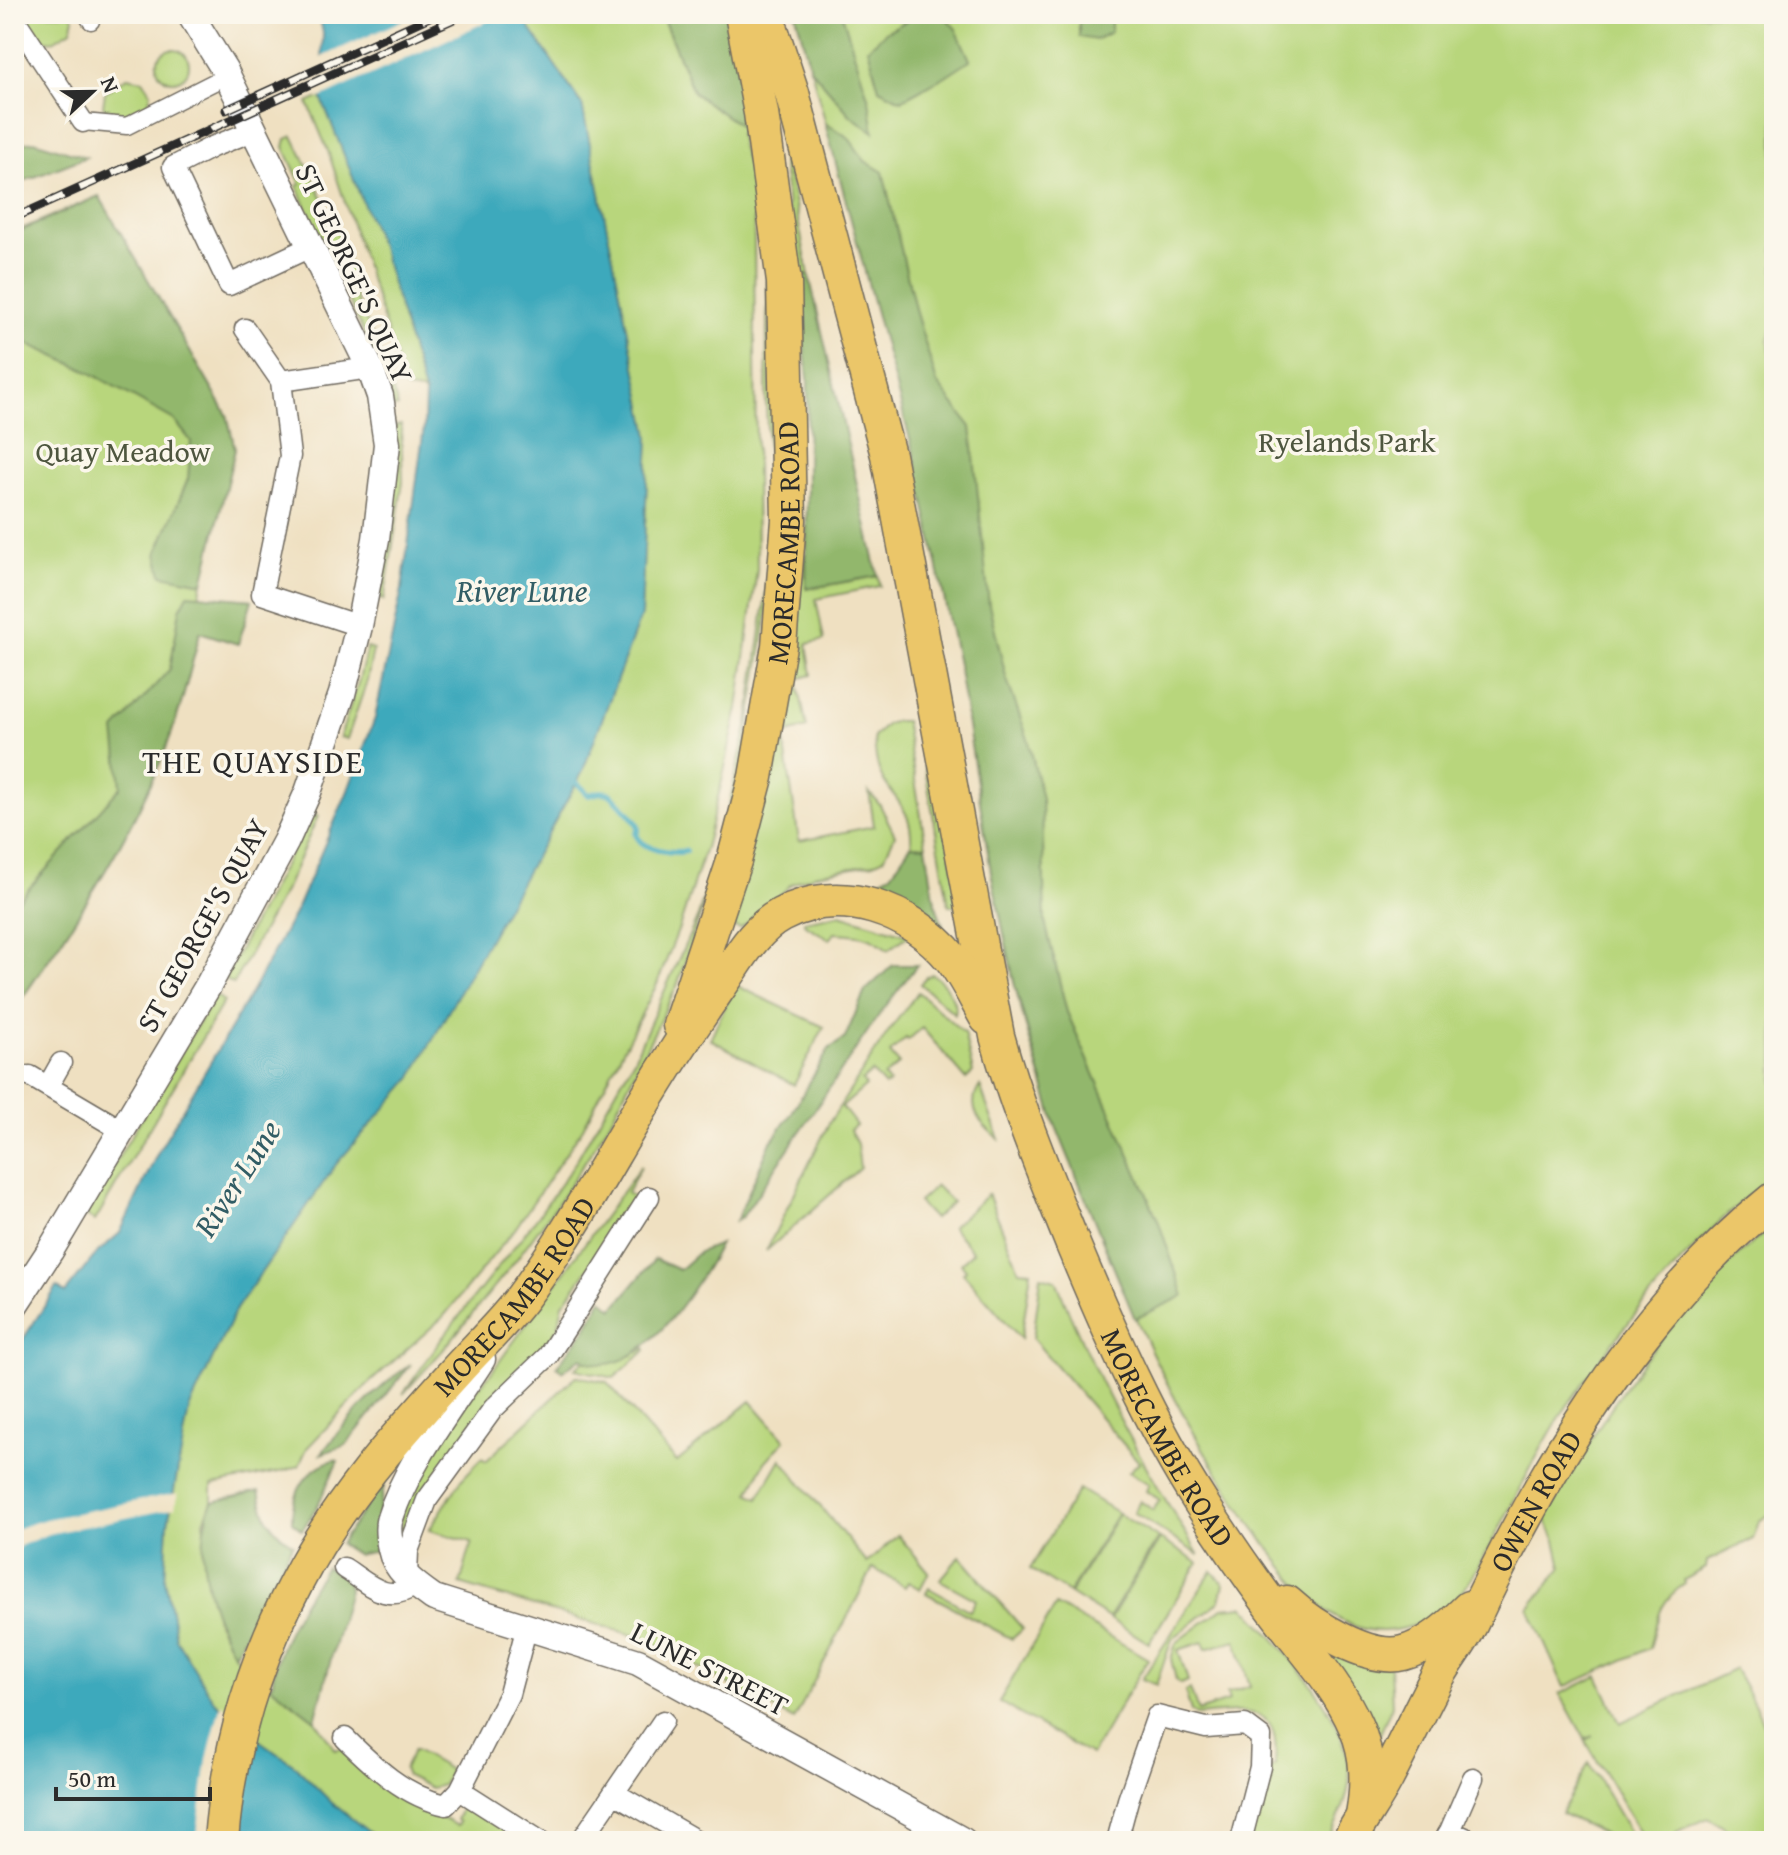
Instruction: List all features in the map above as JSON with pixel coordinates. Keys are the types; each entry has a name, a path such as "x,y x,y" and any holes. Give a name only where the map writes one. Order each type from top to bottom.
{"main road":[{"name":"MORECAMBE ROAD","path":"668,1059 734,861 756,777 775,673 786,579 790,460 784,282 759,100 742,14"},
{"name":"MORECAMBE ROAD","path":"766,14 792,93 888,455 997,1036 1023,1121 1115,1347 1169,1450 1274,1610 1343,1699 1363,1745 1367,1768 1353,1835"},
{"name":"MORECAMBE ROAD","path":"221,1841 232,1759 245,1705 297,1579 378,1458 521,1299 595,1185 668,1059 755,936 781,915 815,904 845,901 884,908 910,922 937,943 954,962 997,1036"},
{"name":"OWEN ROAD","path":"1353,1835 1385,1782 1440,1673 1469,1627 1481,1596 1612,1376 1670,1299 1734,1233 1774,1199"},
{"path":"1226,1539 1305,1619 1322,1631 1376,1652 1393,1655 1405,1653 1440,1633 1481,1596"},
{"path":"1405,1653 1440,1673"}],"street":[{"name":"ST GEORGE'S QUAY","path":"14,1306 123,1131 208,986 299,815 342,694 376,539 387,444 380,396 370,368 224,69 190,14"},
{"path":"14,18 83,122 127,126 214,82"},
{"path":"253,131 173,167 229,285 310,247"},
{"path":"245,329 281,381 290,456 262,594 359,626"},
{"path":"281,381 370,368"},
{"path":"61,1063 39,1081 123,1131"},
{"path":"344,1568 383,1593 402,1594 411,1580 408,1551 427,1500 493,1409 548,1356 649,1197"},
{"path":"411,1580 398,1567 391,1551 388,1522 407,1476 521,1299"},
{"name":"LUNE STREET","path":"411,1580 434,1598 638,1662 963,1841"},
{"path":"345,1738 395,1782 434,1803 446,1805 460,1790 509,1694 527,1626"},
{"path":"1117,1841 1157,1716 1206,1728 1245,1725 1261,1737 1260,1767 1241,1841"},
{"path":"581,1841 663,1721"},
{"path":"1472,1841 1447,1836 1473,1778"},
{"path":"460,1790 540,1841"},
{"path":"614,1793 697,1841"}],"green space":[{"path":"29,14 71,14 74,18 71,30 53,41 38,39 27,23"},
{"path":"524,14 661,14 694,93 743,128 739,134 751,173 754,201 757,570 738,708 705,848 657,984 583,1128 515,1229 443,1317 368,1384 307,1448 299,1466 212,1485 212,1502 204,1521 217,1622 234,1655 315,1720 336,1750 341,1748 395,1792 457,1826 459,1822 456,1820 463,1804 468,1803 526,1841 380,1841 332,1803 293,1764 214,1702 176,1639 165,1579 168,1523 189,1409 236,1309 337,1163 410,1079 582,773 641,615 649,436 582,105 527,24"},
{"path":"661,14 727,14 736,59 743,128 694,93"},
{"name":"Ryelands Park","path":"796,14 1774,14 1774,324 1769,340 1774,393 1774,1175 1691,1250 1641,1307 1563,1412 1466,1586 1442,1611 1415,1625 1377,1631 1356,1627 1336,1618 1302,1589 1273,1553 1210,1461 1167,1383 1111,1261 1071,1161 1039,1072 1014,981 955,647 920,480"},
{"path":"796,14 842,14 869,100 874,132 851,116 810,68"},
{"path":"920,14 943,14 956,29 970,60 901,100 879,89 868,48 887,31"},
{"path":"1079,14 1111,14 1111,32 1096,40 1079,37"},
{"path":"173,49 184,54 189,65 184,76 173,81 162,76 157,65 162,54"},
{"path":"127,77 143,80 151,92 149,103 121,116 109,114 103,106 105,93"},
{"path":"321,97 383,253 425,395 421,391 406,389 328,151 308,103"},
{"path":"778,120 809,275 796,277"},
{"path":"825,123 848,137 865,161 883,172 916,313 937,383 971,427 989,605 1006,677 1029,742 1042,799 1045,922 1067,1012 1158,1220 1184,1296 1135,1319 1055,1124 1015,986 991,872 959,669 914,454"},
{"path":"293,136 335,224 358,291 355,295 383,360 398,407 393,408 386,382 297,186 301,184 284,147 286,139"},
{"path":"34,141 86,157 14,185 14,144"},
{"name":"Quay Meadow","path":"99,196 227,415 235,449 199,596 252,600 238,644 200,632 173,729 147,792 97,885 20,1001 14,998 14,232"},
{"path":"99,196 227,415 235,449 203,583 162,575 157,553 188,479 191,441 174,420 85,370 24,342 14,342 14,234"},
{"path":"768,248 774,570 738,797 677,986 611,1120 565,1193 516,1260 403,1394 443,1337 539,1215 576,1161 634,1059 698,916 722,834 748,722 765,601 771,537 766,401"},
{"path":"809,275 878,576 806,589 808,378 796,277"},
{"path":"401,425 403,482 384,600 379,599 395,492 395,426"},
{"path":"805,553 806,589 878,576 880,586 816,599 824,640 807,644 812,675 797,679 807,728 783,734 799,841 874,826 869,792 880,805 895,835 884,858 874,863 817,874 791,884 740,929 734,927 731,920"},
{"path":"188,594 252,600 238,644 200,632 173,728 147,792 97,885 20,1001 14,998 14,905 121,787 115,730 170,669 180,609"},
{"path":"367,648 373,650 367,681 347,739 340,737"},
{"path":"905,721 926,846 911,845 907,817 881,776 875,754 874,737 887,724"},
{"path":"917,723 928,729 960,904 949,906"},
{"path":"311,814 318,816 287,886 233,984 224,979"},
{"path":"911,845 926,846 935,903 943,925 938,929 905,901 876,887 877,881 891,874"},
{"path":"840,914 909,935 888,950 870,938 857,935 835,933 829,939 804,924 804,921"},
{"path":"893,965 917,965 876,1019 743,1216 736,1221 771,1142 829,1049 845,1038 865,991"},
{"path":"932,974 949,992 955,1014 920,984"},
{"path":"735,985 824,1027 794,1085 710,1039"},
{"path":"918,992 964,1033 973,1073 966,1079 922,1028 908,1040 906,1038 890,1053 899,1064 884,1077 889,1083 885,1086 872,1072 862,1081 866,1086 842,1107 856,1125 850,1130 857,1144 860,1168 766,1251 829,1123"},
{"path":"215,995 224,1001 95,1221 84,1215"},
{"path":"980,1086 999,1139 977,1116 974,1102"},
{"path":"641,1166 627,1193 638,1200 563,1304 558,1328 407,1534 401,1532 401,1511 453,1417 491,1373"},
{"path":"936,1186 952,1202 934,1219 918,1202"},
{"path":"988,1194 1019,1270 1031,1271 1021,1339 963,1273 966,1270 961,1263 973,1252 952,1227"},
{"path":"1774,1225 1774,1512 1759,1521 1753,1539 1707,1561 1706,1568 1684,1580 1685,1584 1669,1597 1660,1612 1650,1648 1564,1687 1529,1609 1562,1567 1556,1540 1545,1519 1592,1438 1644,1360 1705,1288"},
{"path":"720,1244 681,1305 644,1346 623,1359 602,1364 581,1358 562,1371 557,1366 586,1329 602,1299 613,1309 655,1259 679,1270 699,1252"},
{"path":"1041,1276 1056,1280 1121,1421 1199,1555 1134,1513 1140,1501 1153,1510 1160,1500 1146,1491 1149,1484 1129,1472 1139,1462 1033,1339"},
{"path":"645,1348 614,1378 575,1369 584,1360 607,1363 624,1359"},
{"path":"411,1364 346,1445 321,1454 363,1405"},
{"path":"576,1376 607,1382 677,1462 751,1401 785,1440 765,1462 749,1493 758,1498 781,1459 867,1563 898,1535 929,1572 920,1589 908,1582 905,1587 873,1568 794,1720 646,1639 460,1584 472,1542 429,1530 462,1479 482,1458 486,1461"},
{"path":"338,1461 318,1505 302,1530 292,1522 292,1512 302,1483 316,1469"},
{"path":"382,1483 378,1517 382,1550 357,1555 340,1544"},
{"path":"1079,1489 1118,1513 1069,1593 1030,1569"},
{"path":"259,1491 270,1522 293,1544 234,1655 211,1600 203,1541 212,1502"},
{"path":"1119,1514 1158,1538 1109,1618 1070,1594"},
{"path":"1160,1539 1198,1563 1149,1643 1110,1619"},
{"path":"960,1556 1023,1629 1012,1639 926,1593 929,1588 970,1611 976,1600 940,1580"},
{"path":"326,1567 347,1579 349,1590 315,1720 272,1687 284,1640"},
{"path":"1212,1571 1224,1584 1220,1601 1172,1639 1156,1685 1142,1679"},
{"path":"1056,1605 1148,1659 1091,1755 999,1702"},
{"path":"1244,1606 1296,1664 1329,1711 1341,1735 1348,1759 1349,1783 1344,1805 1328,1841 1249,1841 1268,1769 1275,1766 1276,1744 1272,1729 1266,1720 1256,1714 1230,1712 1196,1715 1191,1711 1185,1691 1190,1689 1198,1711 1229,1701 1227,1693 1250,1686 1236,1640 1206,1649 1203,1642 1178,1650 1188,1681 1181,1684 1176,1680 1171,1659 1176,1643 1223,1608"},
{"path":"1330,1654 1390,1667 1392,1705 1380,1734 1374,1736"},
{"path":"1735,1669 1768,1735 1775,1771 1768,1807 1774,1825 1774,1841 1731,1841 1725,1828 1708,1818 1676,1832 1679,1841 1645,1841 1585,1740 1593,1736 1585,1739 1560,1694 1598,1676 1620,1723"},
{"path":"414,1749 450,1770 443,1785 431,1788 407,1776 404,1769"},
{"path":"1589,1763 1635,1841 1618,1841 1561,1813"}],"water":[{"name":"River Lune","path":"319,14 524,14 527,24 582,105 649,436 641,615 582,773 410,1080 337,1163 236,1309 189,1409 168,1523 165,1579 176,1639 214,1701 260,1741 293,1764 332,1803 380,1841 18,1841 14,1827 14,1353 57,1287 65,1293 97,1253 120,1233 159,1150 297,908 347,793 375,718 402,589 424,427 425,395 383,253 321,97 323,33"}],"pier":[{"path":"416,14 503,14 318,99 318,59"},
{"path":"178,1493 175,1508 48,1534 20,1546 14,1557 14,1530 46,1519"},
{"path":"221,1703 253,1729 234,1841 196,1841 207,1759"}],"waterway":[{"path":"577,783 589,795 605,792 615,798 637,823 636,833 647,846 674,852 686,851"}],"railway":[{"path":"226,110 436,14"},
{"path":"14,218 465,14"}],"district":[{"name":"THE QUAYSIDE","path":"253,761"}]}
